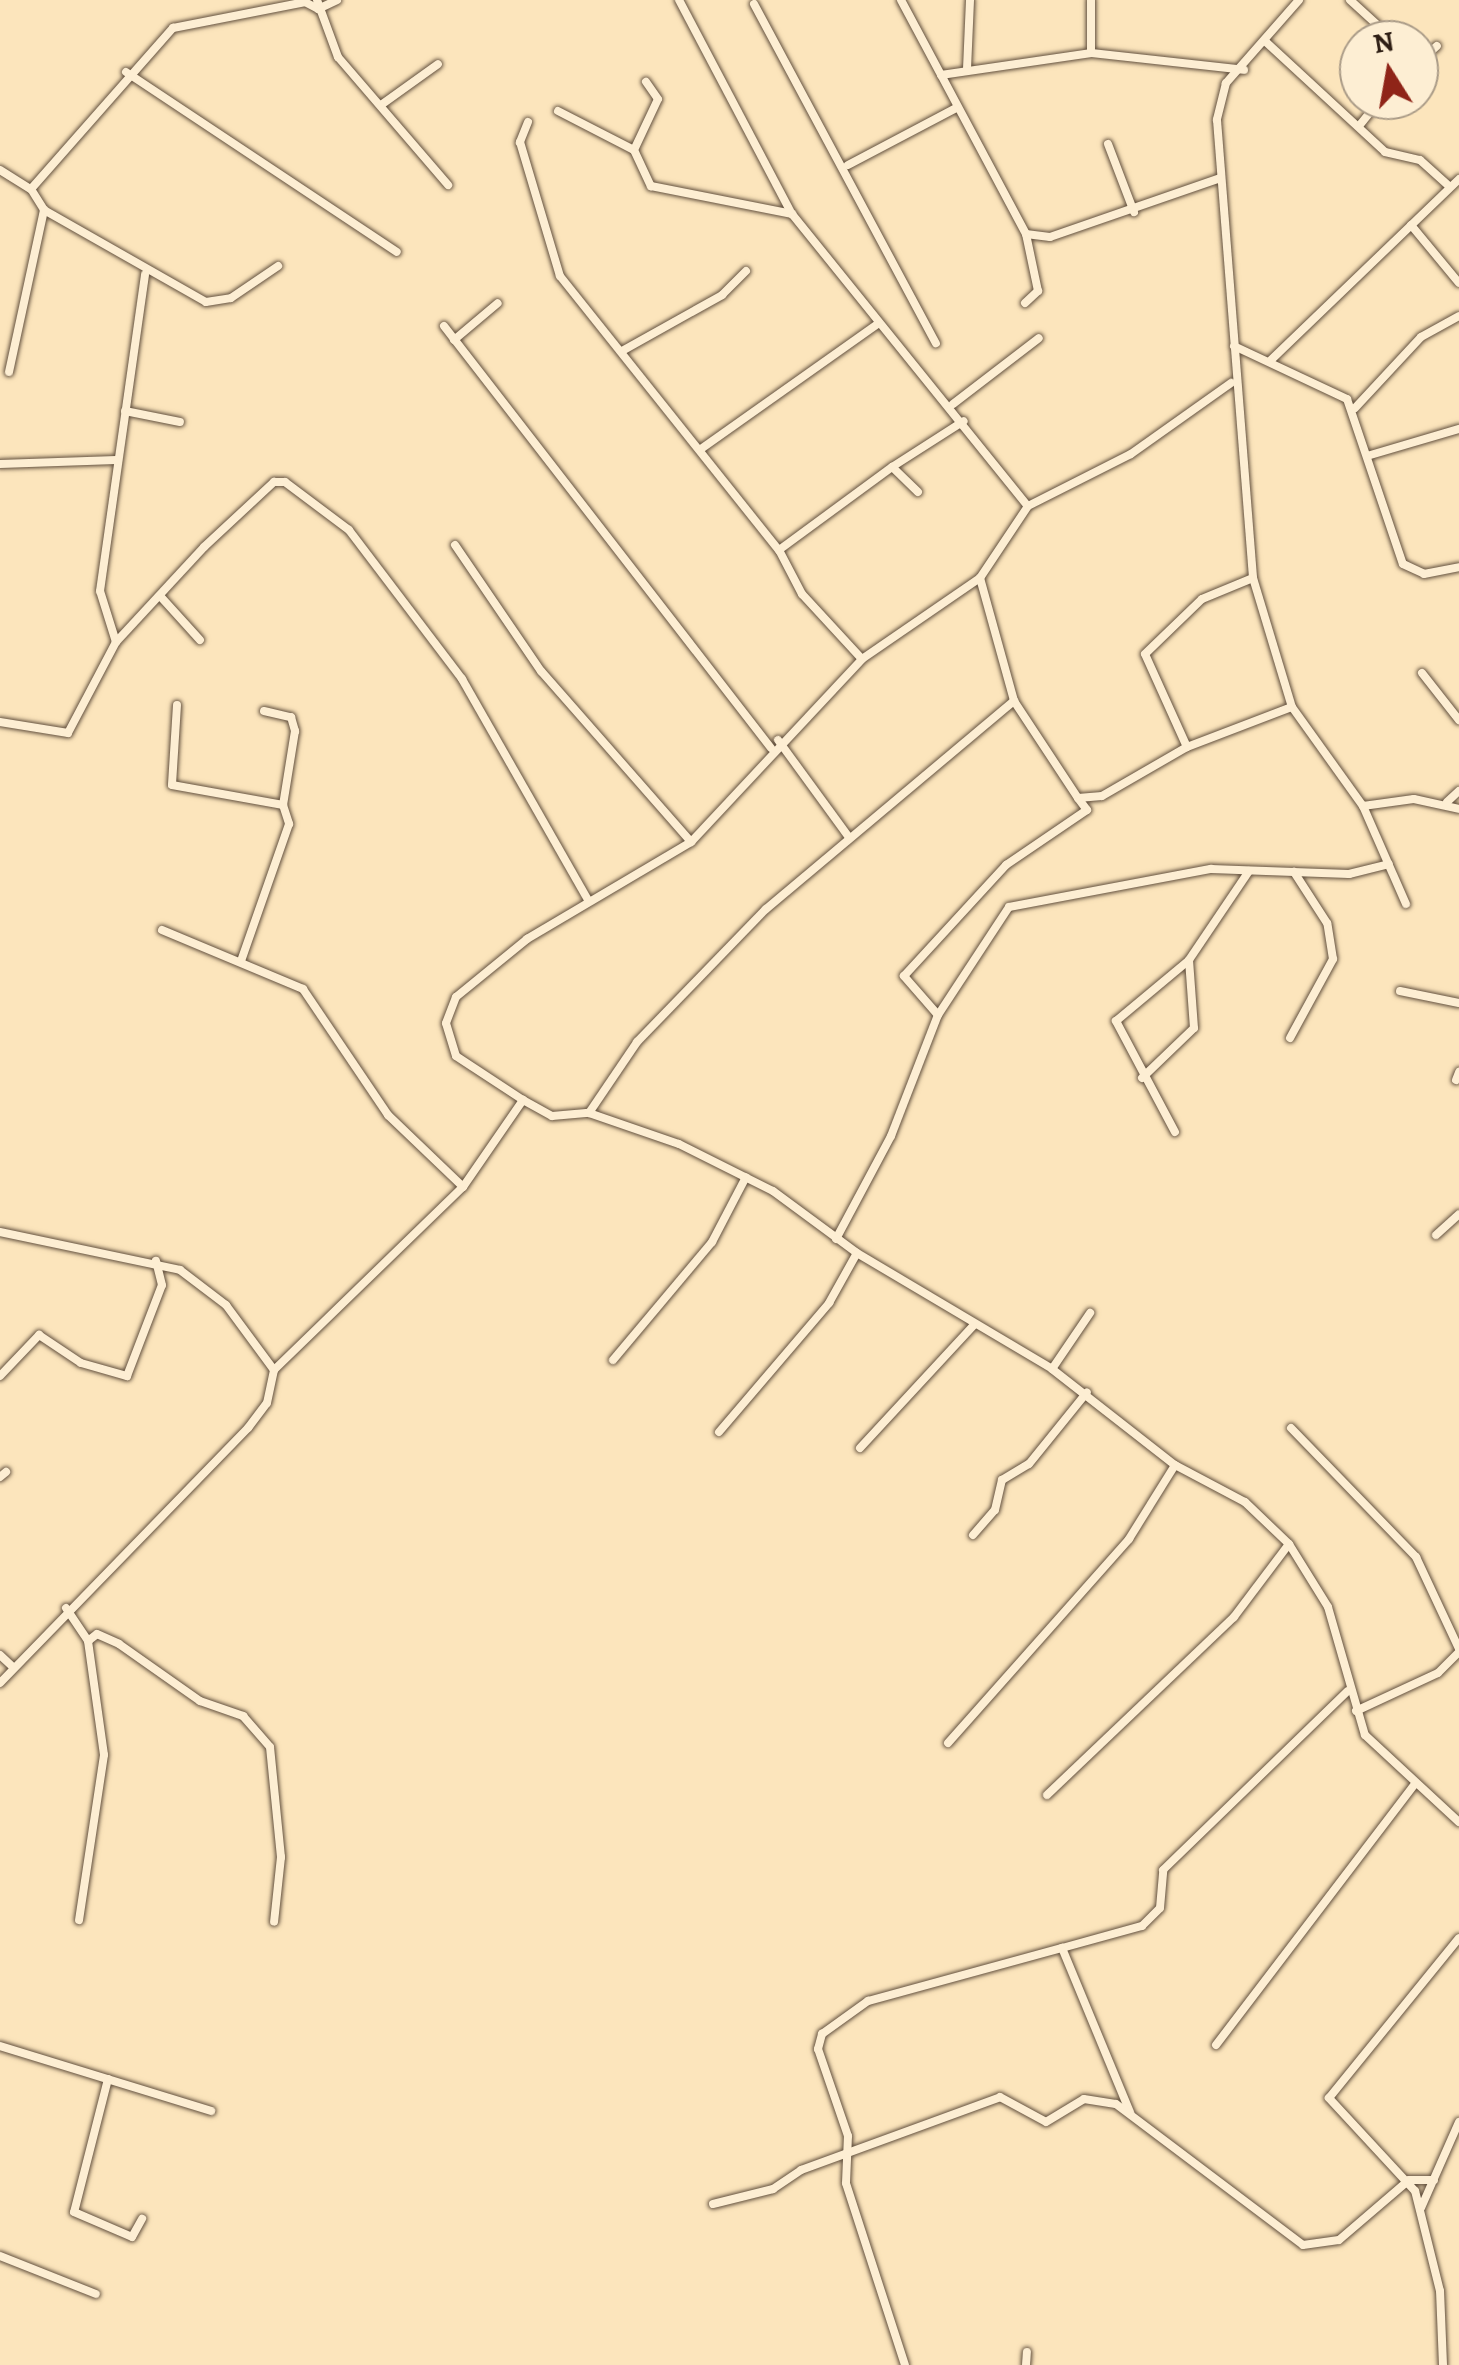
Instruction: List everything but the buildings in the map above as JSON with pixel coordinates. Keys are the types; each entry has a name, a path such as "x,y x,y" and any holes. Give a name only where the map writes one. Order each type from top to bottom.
{"street":[{"path":"31,189 126,72 173,28 304,2 337,0"},
{"path":"679,0 792,214 879,323 954,404 1028,506"},
{"path":"902,0 1026,234 1038,291 1026,302"},
{"path":"967,69 970,0"},
{"path":"1091,0 1091,52"},
{"path":"1299,0 1219,100 1220,178 1234,346 1231,383 1253,578 1292,707 1363,806 1406,904"},
{"path":"1350,0 1372,20"},
{"path":"318,4 329,43 448,185"},
{"path":"754,4 848,165 936,343"},
{"path":"1266,42 1385,152 1420,160 1450,187"},
{"path":"941,74 1091,52 1244,70"},
{"path":"381,105 438,64"},
{"path":"126,72 397,252"},
{"path":"634,150 658,99 646,82"},
{"path":"848,165 956,108"},
{"path":"558,111 634,150 652,186 792,214"},
{"path":"1359,126 1364,120"},
{"path":"528,122 520,142 550,258 780,550 802,594 862,659"},
{"path":"1108,144 1134,212"},
{"path":"0,170 31,189 44,210 145,274 219,302 278,266"},
{"path":"1026,234 1050,237 1134,212 1220,178"},
{"path":"1270,360 1459,179"},
{"path":"8,372 44,210"},
{"path":"1411,225 1459,284"},
{"path":"622,352 722,295 746,270"},
{"path":"116,642 100,591 145,274"},
{"path":"454,340 498,302"},
{"path":"1355,408 1420,337 1459,316"},
{"path":"701,449 879,323"},
{"path":"444,326 771,748"},
{"path":"954,404 1039,338"},
{"path":"1234,346 1270,360 1355,408 1402,564 1424,574 1459,567"},
{"path":"1231,383 1131,454 1028,506 980,578 862,659 778,740 691,842 642,878 588,900 478,976 448,1009 456,1056 522,1100 552,1116 589,1113 746,1177 857,1253 1052,1368 1175,1465 1245,1502 1289,1544 1328,1607 1348,1691 1365,1736 1414,1785 1459,1822"},
{"path":"125,411 180,422"},
{"path":"780,550 892,467 964,420"},
{"path":"1367,456 1459,429"},
{"path":"0,464 116,460"},
{"path":"892,467 918,492"},
{"path":"0,722 68,732 116,642 274,482 320,503 495,728 516,787 588,900"},
{"path":"455,546 540,670 691,842"},
{"path":"938,1015 904,976 1006,865 1086,810 1014,701 980,578"},
{"path":"1188,747 1145,654 1202,599 1253,578"},
{"path":"161,597 200,640"},
{"path":"1422,673 1459,720"},
{"path":"589,1113 637,1042 848,836 1014,701"},
{"path":"177,704 172,786 284,805"},
{"path":"1078,798 1102,796 1188,747 1292,707"},
{"path":"241,962 281,860 295,731 291,717 264,711"},
{"path":"778,740 848,836"},
{"path":"1447,802 1459,790"},
{"path":"1363,806 1447,802 1459,810"},
{"path":"836,1238 891,1136 938,1015 991,923 1022,900 1249,871 1349,874 1389,864"},
{"path":"1175,1132 1142,1078 1116,1021 1189,960 1249,871"},
{"path":"1290,1038 1333,959 1327,923 1294,872"},
{"path":"162,930 302,989 388,1115 464,1188"},
{"path":"1142,1078 1194,1028 1189,960"},
{"path":"1400,991 1459,1003"},
{"path":"0,1683 66,1608 248,1428 267,1403 274,1370 464,1188 522,1100"},
{"path":"613,1360 712,1242 746,1177"},
{"path":"1436,1235 1459,1214"},
{"path":"0,1232 156,1261 226,1305 274,1370"},
{"path":"719,1432 829,1302 857,1253"},
{"path":"0,1376 39,1335 81,1363 127,1376 162,1285 156,1261"},
{"path":"1052,1368 1090,1313"},
{"path":"860,1448 974,1325"},
{"path":"973,1535 995,1510 1002,1480 1029,1464 1087,1392"},
{"path":"1291,1428 1416,1557 1459,1650 1438,1672 1356,1710"},
{"path":"948,1743 1129,1540 1175,1465"},
{"path":"1047,1794 1234,1616 1289,1544"},
{"path":"66,1608 88,1641 104,1755 79,1920"},
{"path":"88,1641 97,1634 120,1644 200,1702 243,1716 270,1746 282,1857 274,1922"},
{"path":"0,1655 12,1666"},
{"path":"905,2365 846,2183 847,2154 818,2049 822,2034 868,2001 1142,1926 1160,1908 1163,1870 1348,1691"},
{"path":"1216,2046 1414,1785"},
{"path":"1444,2365 1440,2291 1421,2208 1409,2180 1329,2098 1459,1938"},
{"path":"1062,1948 1130,2112"},
{"path":"0,2046 212,2111"},
{"path":"108,2079 74,2212 132,2237 142,2219"},
{"path":"713,2204 773,2190 847,2154 987,2098 1021,2102 1046,2122 1089,2098 1130,2112 1296,2243 1352,2233 1409,2180 1434,2180"},
{"path":"1421,2208 1459,2122"},
{"path":"0,2256 96,2294"},
{"path":"1026,2365 1028,2352"}]}
